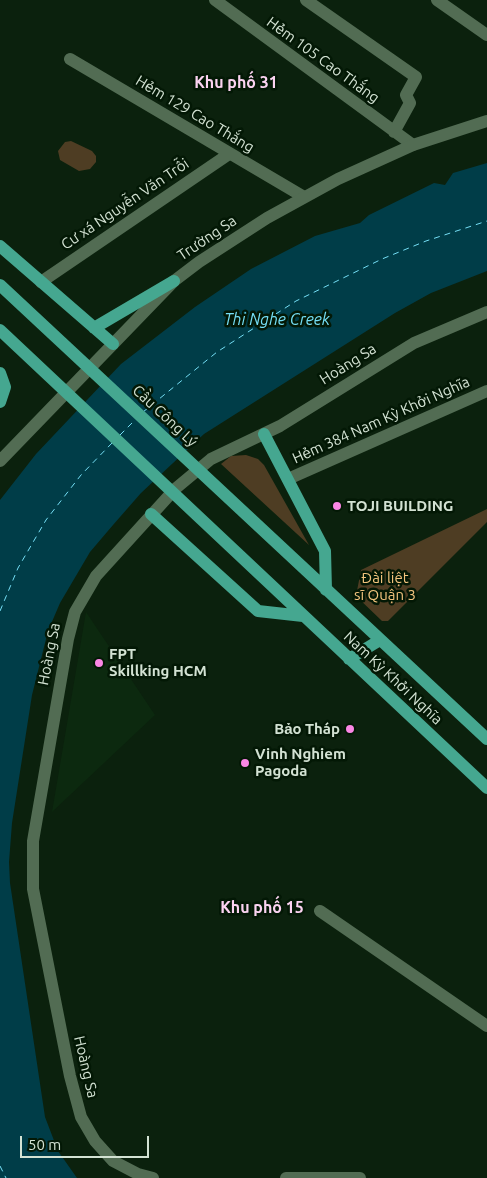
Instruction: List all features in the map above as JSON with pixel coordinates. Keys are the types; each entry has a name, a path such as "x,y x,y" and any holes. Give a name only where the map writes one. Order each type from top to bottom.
{"main road":[{"path":"0,246 113,344"},
{"path":"94,328 174,281"},
{"name":"Cầu Công Lý","path":"0,285 307,571"},
{"name":"Nam Kỳ Khởi Nghĩa","path":"0,330 487,788"},
{"path":"0,373 4,387 0,402"},
{"path":"264,434 325,551 326,590"},
{"path":"151,514 258,611 303,616"},
{"name":"Nam Kỳ Khởi Nghĩa","path":"307,571 487,739"},
{"path":"349,659 380,640"}],"street":[{"name":"Hẻm 105 Cao Thắng","path":"215,0 413,145"},
{"path":"306,0 416,77 406,95 410,103 394,132"},
{"path":"437,0 487,35"},
{"name":"Hẻm 129 Cao Thắng","path":"70,59 304,197"},
{"name":"Trường Sa","path":"0,461 174,281 232,240 304,197 413,145 487,121"},
{"name":"Cư xá Nguyễn Văn Trỗi","path":"41,282 229,154"},
{"name":"Hoàng Sa","path":"153,1178 138,1174 113,1161 95,1141 81,1117 40,932 33,889 31,858 68,639 75,612 96,576 151,514 175,489 211,459 293,418 391,356 438,332 487,312"},
{"name":"Hẻm 384 Nam Kỳ Khởi Nghĩa","path":"288,479 487,391"},
{"path":"320,911 487,1026"},
{"path":"286,1178 360,1178"}],"shaded area":[{"name":"FPT Skillking HCM","path":"86,612 155,715 52,812"}],"green space":[{"path":"71,141 92,151 96,156 96,162 90,169 79,171 60,160 58,151 65,142"},
{"path":"246,455 258,459 264,465 309,545 221,464 231,456"},
{"name":"Đài liệt sĩ Quận 3","path":"487,509 487,522 388,621 382,621 356,596 361,570"}],"water":[{"name":"Thi Nghe Creek","path":"487,163 487,271 431,293 395,313 204,434 141,493 113,525 90,552 60,603 48,631 32,695 12,823 9,862 10,883 45,1117 58,1151 77,1178 0,1178 0,500 36,454 121,364 195,307 251,269 315,236 360,223 369,215 434,183 445,185 453,173"}],"ferry route":[{"path":"143,412 217,352 296,301 382,259 426,241 487,221"},
{"path":"120,435 135,420"},
{"path":"0,611 18,568 46,520 81,475 112,443"},
{"path":"0,1166 6,1178"}],"place":[{"name":"TOJI BUILDING","path":"337,506"},
{"name":"FPT Skillking HCM","path":"99,663"},
{"name":"Bảo Tháp","path":"350,729"},
{"name":"Vinh Nghiem Pagoda","path":"245,763"}],"district":[{"name":"Khu phố 31","path":"236,83"},
{"name":"Khu phố 15","path":"262,908"}]}
